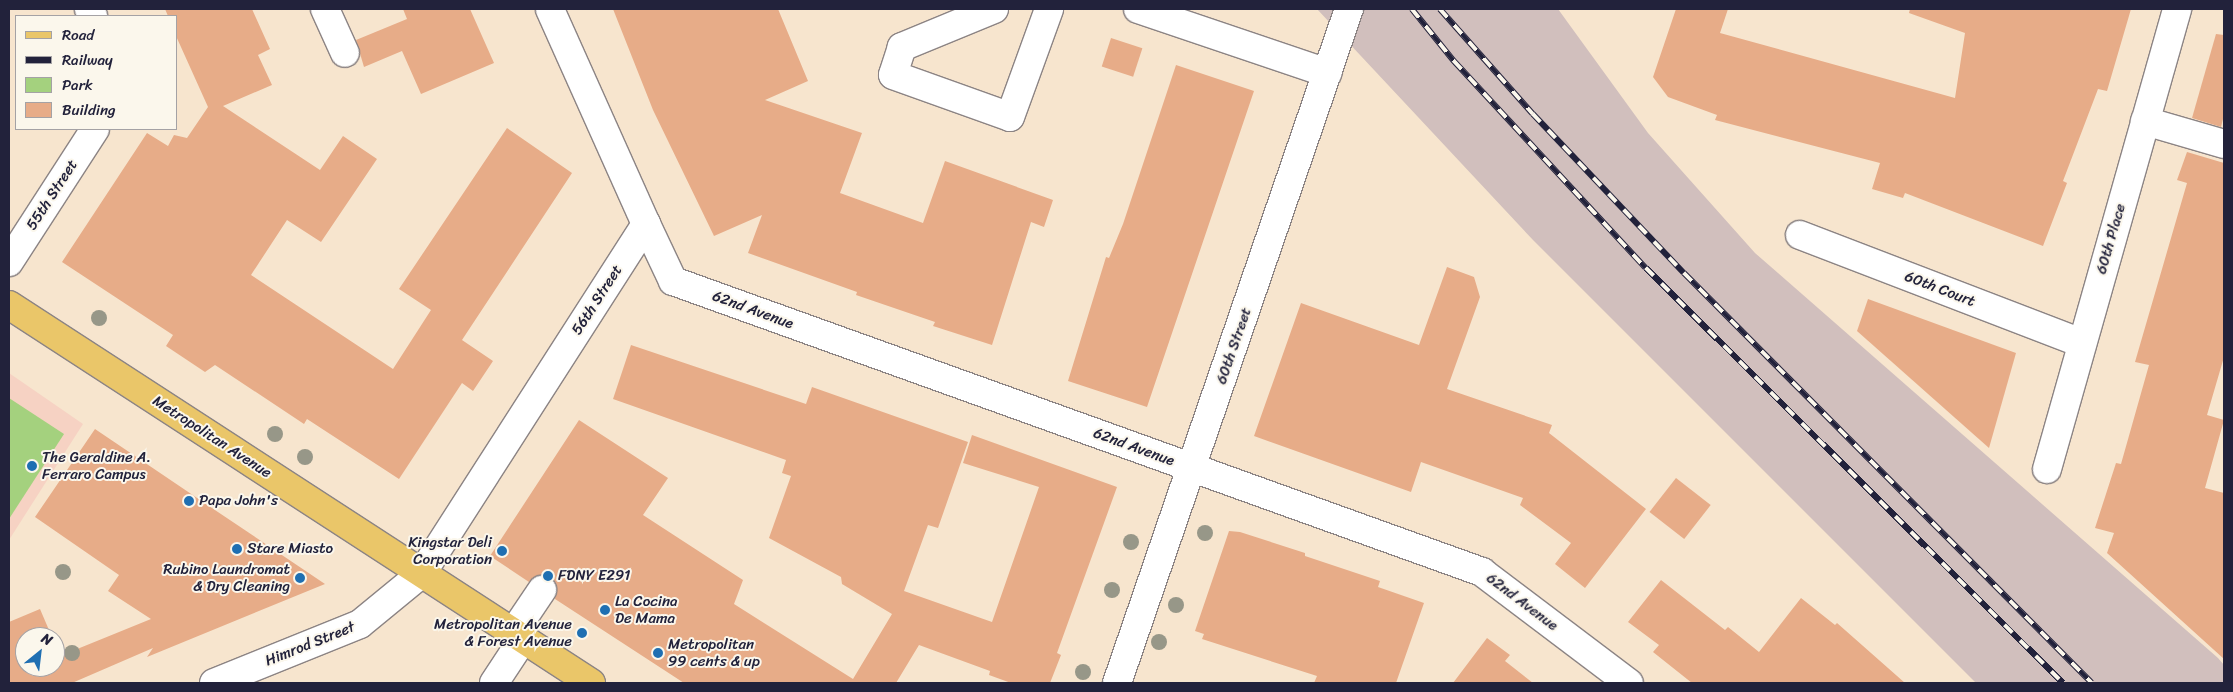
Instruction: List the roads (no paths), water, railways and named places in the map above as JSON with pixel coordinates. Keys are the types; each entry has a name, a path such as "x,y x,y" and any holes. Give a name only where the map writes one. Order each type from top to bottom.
{"main road":[{"name":"Metropolitan Avenue","path":"9,305 591,683"}],"street":[{"path":"325,9 345,53"},
{"path":"550,9 646,224"},
{"path":"994,9 902,47 893,76 1010,117 1049,9"},
{"path":"1138,9 1327,73"},
{"name":"60th Street","path":"1117,683 1349,9"},
{"name":"60th Place","path":"2047,469 2176,9"},
{"path":"2145,120 2224,144"},
{"name":"55th Street","path":"9,262 94,130"},
{"name":"62nd Avenue","path":"646,224 673,281 1482,572 1629,683"},
{"name":"56th Street","path":"422,574 646,224"},
{"name":"60th Court","path":"1800,235 2081,343"},
{"name":"Himrod Street","path":"214,683 360,624 422,574"},
{"path":"494,683 542,590"}],"railway":[{"path":"1412,9 1454,61 1646,268 2063,683"},
{"path":"1440,9 1533,114 1684,273 2092,683"}],"place":[{"name":"The Geraldine A. Ferraro Campus","path":"32,466"},
{"name":"Papa John's","path":"189,501"},
{"name":"Stare Miasto","path":"237,549"},
{"name":"Kingstar Deli Corporation","path":"502,551"},
{"name":"FDNY E291","path":"548,576"},
{"name":"Rubino Laundromat & Dry Cleaning","path":"300,578"},
{"name":"La Cocina De Mama","path":"605,610"},
{"name":"Metropolitan Avenue & Forest Avenue","path":"582,633"},
{"name":"Metropolitan 99 cents & up","path":"658,653"}]}
